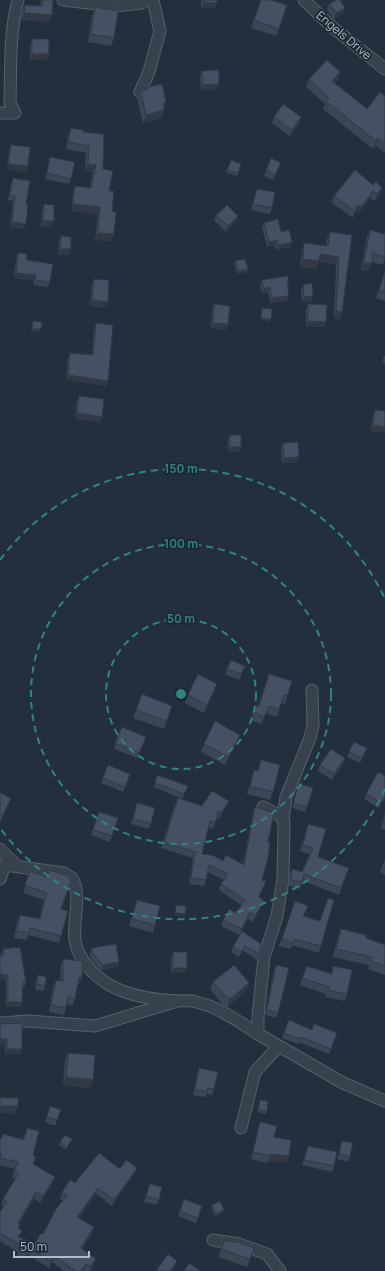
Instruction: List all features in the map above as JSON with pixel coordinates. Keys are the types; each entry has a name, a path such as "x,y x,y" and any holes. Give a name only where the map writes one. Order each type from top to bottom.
{"street":[{"path":"0,113 15,113 10,104 11,38 13,19 18,0"},
{"path":"63,0 114,6 142,3 144,0"},
{"path":"140,92 149,72 160,30 153,0"},
{"name":"Engels Drive","path":"304,0 331,26 385,69"},
{"path":"258,1034 258,1016 264,957 277,916 283,879 283,818 286,797 310,738 313,725 312,690"},
{"path":"263,807 283,818"},
{"path":"0,849 17,866"},
{"path":"0,878 5,865 64,873 72,878 77,892 74,934 79,954 90,972 111,987 132,995 178,1001"},
{"path":"0,1023 28,1021 95,1026 178,1001 188,1000 211,1006 278,1047 343,1083 385,1101"},
{"path":"241,1128 255,1072 278,1047"},
{"path":"213,1240 239,1244 267,1254 280,1271"}],"building":[{"path":"43,0 53,0 52,15 24,13 25,5 42,6"},
{"path":"203,0 217,0 217,3 203,2"},
{"path":"261,0 271,0 287,5 279,29 254,20"},
{"path":"336,0 340,0 345,8 336,13 329,4"},
{"path":"95,7 118,11 114,38 91,34"},
{"path":"32,39 49,39 49,54 32,54"},
{"path":"327,60 340,72 332,81 367,109 380,92 385,96 385,143 378,138 376,141 326,101 329,98 309,79"},
{"path":"219,70 219,84 203,85 202,71"},
{"path":"162,84 166,102 163,103 164,110 146,115 140,90 144,91 149,87"},
{"path":"283,104 301,117 292,130 274,117"},
{"path":"71,128 83,130 83,132 104,134 103,169 113,171 109,191 114,191 112,211 116,212 114,234 98,233 100,207 73,204 75,186 91,188 96,165 88,164 89,146 68,142"},
{"path":"11,145 30,147 28,166 8,164"},
{"path":"50,157 75,162 71,179 47,173"},
{"path":"271,158 281,163 275,175 266,170"},
{"path":"231,160 241,164 238,173 227,170"},
{"path":"355,170 373,185 376,182 382,188 377,194 373,191 362,206 356,206 355,211 334,196"},
{"path":"13,178 30,181 26,204 28,204 26,224 12,222 15,196 10,195"},
{"path":"257,189 275,192 272,208 253,204"},
{"path":"44,204 54,205 54,221 43,221"},
{"path":"227,205 238,216 228,226 216,215"},
{"path":"278,219 281,232 289,230 292,242 278,245 277,240 269,242 264,223"},
{"path":"370,230 385,233 385,257 372,253 372,263 364,263"},
{"path":"330,232 352,235 342,312 336,311 339,257 320,254 319,261 303,259 304,243 328,246"},
{"path":"61,236 71,237 71,249 60,249"},
{"path":"18,253 27,254 27,260 53,264 50,282 35,280 36,275 16,273"},
{"path":"245,259 248,269 238,271 235,261"},
{"path":"385,271 385,292 379,290"},
{"path":"288,276 289,281 287,282 289,296 272,298 270,287 264,289 262,280"},
{"path":"94,279 109,280 108,302 92,300"},
{"path":"312,283 313,296 304,297 303,285"},
{"path":"214,304 230,306 228,324 213,323"},
{"path":"308,304 327,305 326,322 308,321"},
{"path":"262,308 272,309 271,319 261,318"},
{"path":"33,321 42,322 41,329 32,329"},
{"path":"96,323 113,325 108,381 68,375 70,353 93,355"},
{"path":"79,396 104,399 102,417 77,413"},
{"path":"375,410 385,411 385,427 373,425"},
{"path":"230,435 241,435 241,447 230,447"},
{"path":"298,442 299,457 284,458 283,443"},
{"path":"231,660 245,666 241,674 227,669"},
{"path":"198,674 217,684 207,705 188,695"},
{"path":"269,674 292,681 287,696 284,695 279,709 269,706 264,717 254,712 257,705 259,706"},
{"path":"142,694 172,706 167,721 136,710"},
{"path":"215,721 240,735 228,757 204,744"},
{"path":"122,727 146,737 139,753 115,743"},
{"path":"354,742 367,748 362,758 349,752"},
{"path":"331,749 345,758 334,774 320,765"},
{"path":"261,760 280,765 273,792 250,786 254,770 258,771"},
{"path":"108,765 130,774 125,787 103,778"},
{"path":"378,772 385,776 385,796 381,803 366,794"},
{"path":"157,775 188,786 184,794 155,783"},
{"path":"299,784 313,788 307,807 293,803"},
{"path":"212,791 229,801 221,813 218,811 216,822 210,821 202,854 212,855 223,861 226,855 244,865 255,807 274,813 268,842 270,842 268,858 262,880 266,881 259,897 264,901 255,916 250,912 242,929 223,920 229,909 236,913 245,900 221,884 228,874 209,865 206,880 191,878 195,852 164,842 178,798 202,806"},
{"path":"0,793 11,798 3,815 0,814"},
{"path":"137,803 155,808 151,823 133,819"},
{"path":"99,812 118,818 112,836 93,830"},
{"path":"308,824 326,829 318,857 349,868 341,888 304,874 302,882 291,880 292,869 302,872 313,848 303,845"},
{"path":"385,860 385,868 382,866"},
{"path":"49,870 69,876 71,881 61,909 68,911 61,936 30,928 29,933 17,931 20,915 40,919 47,893 25,885 30,871 47,877"},
{"path":"328,898 334,900 321,946 294,939 293,943 282,939 295,901 308,906 303,916 320,921"},
{"path":"137,900 160,906 155,925 132,919"},
{"path":"176,905 186,906 185,914 175,913"},
{"path":"341,929 366,935 366,938 385,945 385,966 371,961 372,957 336,949"},
{"path":"242,931 261,944 259,954 245,946 241,952 233,947"},
{"path":"116,944 119,962 103,965 93,954 92,948"},
{"path":"20,947 26,982 23,982 22,1002 8,1002 8,975 0,974 0,955 4,955 3,949"},
{"path":"173,952 187,952 187,968 173,968"},
{"path":"63,959 83,961 82,978 79,978 75,999 68,997 66,1008 51,1005 56,980 63,981"},
{"path":"234,965 249,983 230,999 225,996 213,982"},
{"path":"276,965 289,968 278,1013 267,1010"},
{"path":"307,966 332,974 333,966 352,970 347,994 328,990 329,987 302,978"},
{"path":"38,975 46,977 45,986 37,984"},
{"path":"289,1020 312,1030 314,1024 337,1033 331,1049 301,1037 300,1039 284,1033"},
{"path":"22,1023 22,1049 7,1049 7,1039 0,1039 0,1024"},
{"path":"68,1053 95,1055 93,1080 66,1077"},
{"path":"199,1068 218,1072 214,1089 208,1088 207,1092 195,1089"},
{"path":"0,1098 18,1098 18,1106 0,1106"},
{"path":"260,1100 268,1101 267,1111 258,1110"},
{"path":"50,1106 61,1110 57,1120 47,1117"},
{"path":"260,1122 277,1126 274,1137 291,1140 289,1156 270,1154 270,1156 253,1152"},
{"path":"27,1128 39,1131 33,1156 36,1157 33,1164 55,1177 43,1196 36,1192 18,1223 20,1224 18,1228 22,1231 18,1237 35,1243 41,1233 43,1234 56,1209 67,1196 62,1192 70,1180 75,1183 99,1153 120,1169 126,1160 137,1168 114,1200 98,1188 77,1217 94,1227 81,1248 96,1259 90,1267 86,1264 81,1271 76,1271 54,1256 51,1261 29,1248 28,1252 19,1249 21,1245 0,1233 0,1212 7,1201 3,1199 19,1173 14,1171 18,1162 1,1158 0,1138 2,1138 3,1134 24,1140"},
{"path":"65,1135 72,1139 67,1147 60,1142"},
{"path":"342,1141 353,1143 350,1157 339,1154"},
{"path":"308,1146 337,1152 334,1166 304,1160"},
{"path":"150,1184 162,1187 159,1200 146,1196"},
{"path":"184,1199 202,1206 198,1218 180,1211"},
{"path":"220,1201 224,1210 216,1214 212,1205"},
{"path":"224,1240 240,1243 254,1248 250,1259 221,1249"},
{"path":"168,1254 177,1261 170,1271 156,1271"},
{"path":"189,1263 201,1271 184,1271"}]}
